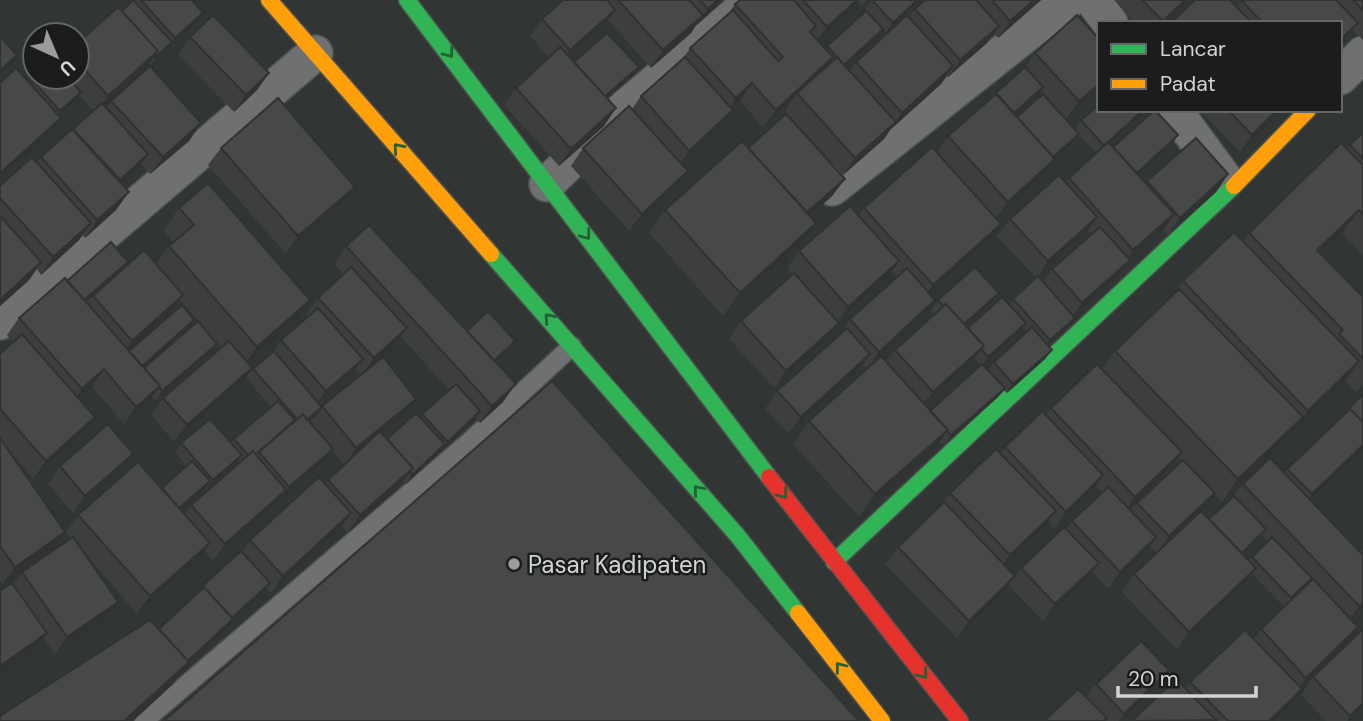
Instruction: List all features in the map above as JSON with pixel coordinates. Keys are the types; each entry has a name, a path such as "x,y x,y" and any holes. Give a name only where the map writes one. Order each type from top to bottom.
{"main road":[{"path":"269,0 737,535 883,721"},
{"path":"407,0 834,562 960,721"},
{"path":"834,562 1231,189 1306,112"}],"street":[{"path":"547,184 626,107 753,0"},
{"path":"832,188 1069,0"},
{"path":"1093,0 1109,21"},
{"path":"0,321 315,53"},
{"path":"1342,75 1363,54"},
{"path":"1175,112 1231,189"}],"lane":[{"path":"144,721 469,442 572,345"}],"building":[{"path":"133,0 172,42 156,57 158,51 122,11"},
{"path":"141,0 192,0 203,13 175,38"},
{"path":"563,0 607,0 615,10 570,50 542,19"},
{"path":"618,0 689,0 703,15 663,50"},
{"path":"700,0 717,0 708,9"},
{"path":"740,0 794,0 816,26 810,32 833,57 776,110 752,83 736,98 690,48 733,10 778,61 783,57 735,4"},
{"path":"803,0 857,0 827,27"},
{"path":"872,0 917,0 893,23"},
{"path":"925,0 976,0 999,26 960,60 915,9"},
{"path":"992,0 1034,0 1010,21"},
{"path":"1142,0 1185,0 1163,21"},
{"path":"1195,0 1230,0 1250,21 1173,21"},
{"path":"1336,0 1358,23 1342,38 1342,21 1261,21 1242,1"},
{"path":"1353,0 1363,0 1363,10"},
{"path":"118,7 158,51 108,96 91,77 91,31"},
{"path":"866,11 883,29 844,65 827,46"},
{"path":"213,15 269,73 246,95 190,37"},
{"path":"907,15 953,66 902,113 856,62"},
{"path":"1077,15 1097,37 1097,86 1079,101 1035,53"},
{"path":"607,33 639,67 605,96 574,62"},
{"path":"0,36 17,55 0,70"},
{"path":"560,47 616,108 571,149 516,88"},
{"path":"685,57 733,110 689,151 641,96"},
{"path":"837,57 896,122 855,158 797,93"},
{"path":"150,66 201,123 163,157 111,101"},
{"path":"1025,67 1043,87 1014,113 996,93"},
{"path":"16,68 21,74 21,91 37,91 61,118 0,173 0,83"},
{"path":"42,91 80,91 81,92 60,111"},
{"path":"996,94 1055,159 1008,202 948,136"},
{"path":"1043,94 1079,134 1053,157 1017,117"},
{"path":"278,98 355,187 298,236 221,148"},
{"path":"102,103 148,154 120,180 73,129"},
{"path":"629,106 688,171 642,214 583,148"},
{"path":"1097,107 1097,112 1141,112 1104,146 1081,120"},
{"path":"1153,112 1157,112 1178,135 1137,173 1113,147"},
{"path":"1230,112 1275,112 1252,135"},
{"path":"786,114 845,179 807,212 748,148"},
{"path":"72,129 129,192 97,220 41,157"},
{"path":"1363,132 1363,159 1350,145"},
{"path":"1196,138 1228,174 1180,218 1147,181"},
{"path":"742,141 816,223 740,293 665,210"},
{"path":"1108,142 1174,214 1133,250 1069,178"},
{"path":"1341,143 1363,165 1363,215 1359,210 1317,250 1363,297 1363,359 1339,334 1343,330 1249,233"},
{"path":"932,147 1001,224 933,285 864,208"},
{"path":"32,157 91,223 53,257 0,198 0,186"},
{"path":"1059,175 1097,217 1048,261 1010,219"},
{"path":"208,183 310,300 257,347 169,246 194,225 179,208"},
{"path":"850,206 899,261 848,307 799,251"},
{"path":"0,216 41,262 0,300"},
{"path":"369,225 516,384 492,406 346,246"},
{"path":"1100,227 1130,260 1082,303 1052,269"},
{"path":"1234,232 1359,361 1308,411 1183,281"},
{"path":"111,242 128,262 84,300 67,281"},
{"path":"144,250 183,295 132,341 93,296"},
{"path":"351,267 407,328 374,358 318,298"},
{"path":"975,267 999,293 964,324 946,304 943,306 938,300"},
{"path":"907,268 935,300 879,352 850,319"},
{"path":"794,273 839,323 786,371 741,321"},
{"path":"1038,276 1075,318 1050,340 1013,299"},
{"path":"65,278 160,386 136,407 104,369 82,389 19,318"},
{"path":"1179,289 1303,417 1238,479 1115,351"},
{"path":"1002,297 1026,323 988,357 981,349 984,346 968,328"},
{"path":"946,304 984,346 933,392 895,350"},
{"path":"182,305 194,320 142,366 129,351"},
{"path":"318,308 363,359 326,391 281,340"},
{"path":"488,311 515,341 494,361 467,331"},
{"path":"198,321 217,344 162,391 144,368"},
{"path":"1032,327 1052,350 1013,384 994,362"},
{"path":"847,328 870,354 801,417 777,391"},
{"path":"22,334 95,417 46,461 0,409 0,354"},
{"path":"229,341 252,368 187,425 163,398"},
{"path":"274,351 322,407 307,420 303,414 297,419 253,369"},
{"path":"881,356 948,430 875,494 809,421"},
{"path":"383,357 416,399 356,448 322,406"},
{"path":"982,364 1005,388 951,435 930,411"},
{"path":"1097,364 1182,452 1135,497 1051,408"},
{"name":"Pasar Kadipaten","path":"552,381 859,721 164,721"},
{"path":"456,384 480,411 448,442 422,414"},
{"path":"1363,394 1363,422 1348,409"},
{"path":"278,401 295,420 256,454 253,451 248,455 234,439"},
{"path":"1350,409 1363,422 1363,445 1312,494 1287,469"},
{"path":"1042,411 1103,475 1066,512 1005,447"},
{"path":"416,413 445,444 412,475 410,472 413,468 387,439"},
{"path":"303,414 333,449 289,487 259,452"},
{"path":"210,419 242,455 213,480 181,443"},
{"path":"108,424 133,454 85,496 60,466"},
{"path":"380,431 413,468 360,515 328,480"},
{"path":"0,438 65,532 15,567 0,546"},
{"path":"996,449 1056,511 1010,555 950,493"},
{"path":"253,451 286,490 225,544 191,505"},
{"path":"1270,458 1363,555 1363,603 1359,606 1243,484"},
{"path":"1183,460 1215,493 1169,536 1137,503"},
{"path":"192,461 210,481 179,508 162,488"},
{"path":"138,462 210,543 150,596 78,515"},
{"path":"319,477 351,513 283,576 250,540"},
{"path":"1108,487 1156,537 1120,572 1072,521"},
{"path":"1234,496 1266,529 1242,553 1209,519"},
{"path":"944,502 1015,576 969,621 898,547"},
{"path":"1201,511 1256,568 1189,632 1134,574"},
{"path":"1064,527 1099,563 1055,604 1021,568"},
{"path":"73,537 118,602 67,637 22,572"},
{"path":"1272,537 1312,578 1291,598 1252,557"},
{"path":"241,551 270,583 232,618 204,587 201,590 200,588"},
{"path":"1313,579 1358,627 1306,678 1261,629"},
{"path":"12,583 47,633 0,666 0,591"},
{"path":"204,587 233,619 188,661 159,629"},
{"path":"150,620 189,662 124,721 0,721 0,716"},
{"path":"1363,629 1363,703 1350,716 1313,677"},
{"path":"1245,630 1302,689 1269,721 1228,721 1190,682"},
{"path":"1141,641 1169,670 1124,714 1096,684"},
{"path":"1176,679 1216,720 1132,721"},
{"path":"1078,689 1107,718 1104,721 1044,721"}],"traffic: fast":[{"path":"407,0 769,477"},
{"path":"834,562 1234,186"},
{"path":"491,254 737,535 798,613"}],"traffic: slow":[{"path":"269,0 491,254"},
{"path":"1234,186 1306,112"},
{"path":"798,613 882,721"}],"traffic: jam":[{"path":"769,477 960,721"}],"place":[{"name":"Pasar Kadipaten","path":"514,564"}]}
